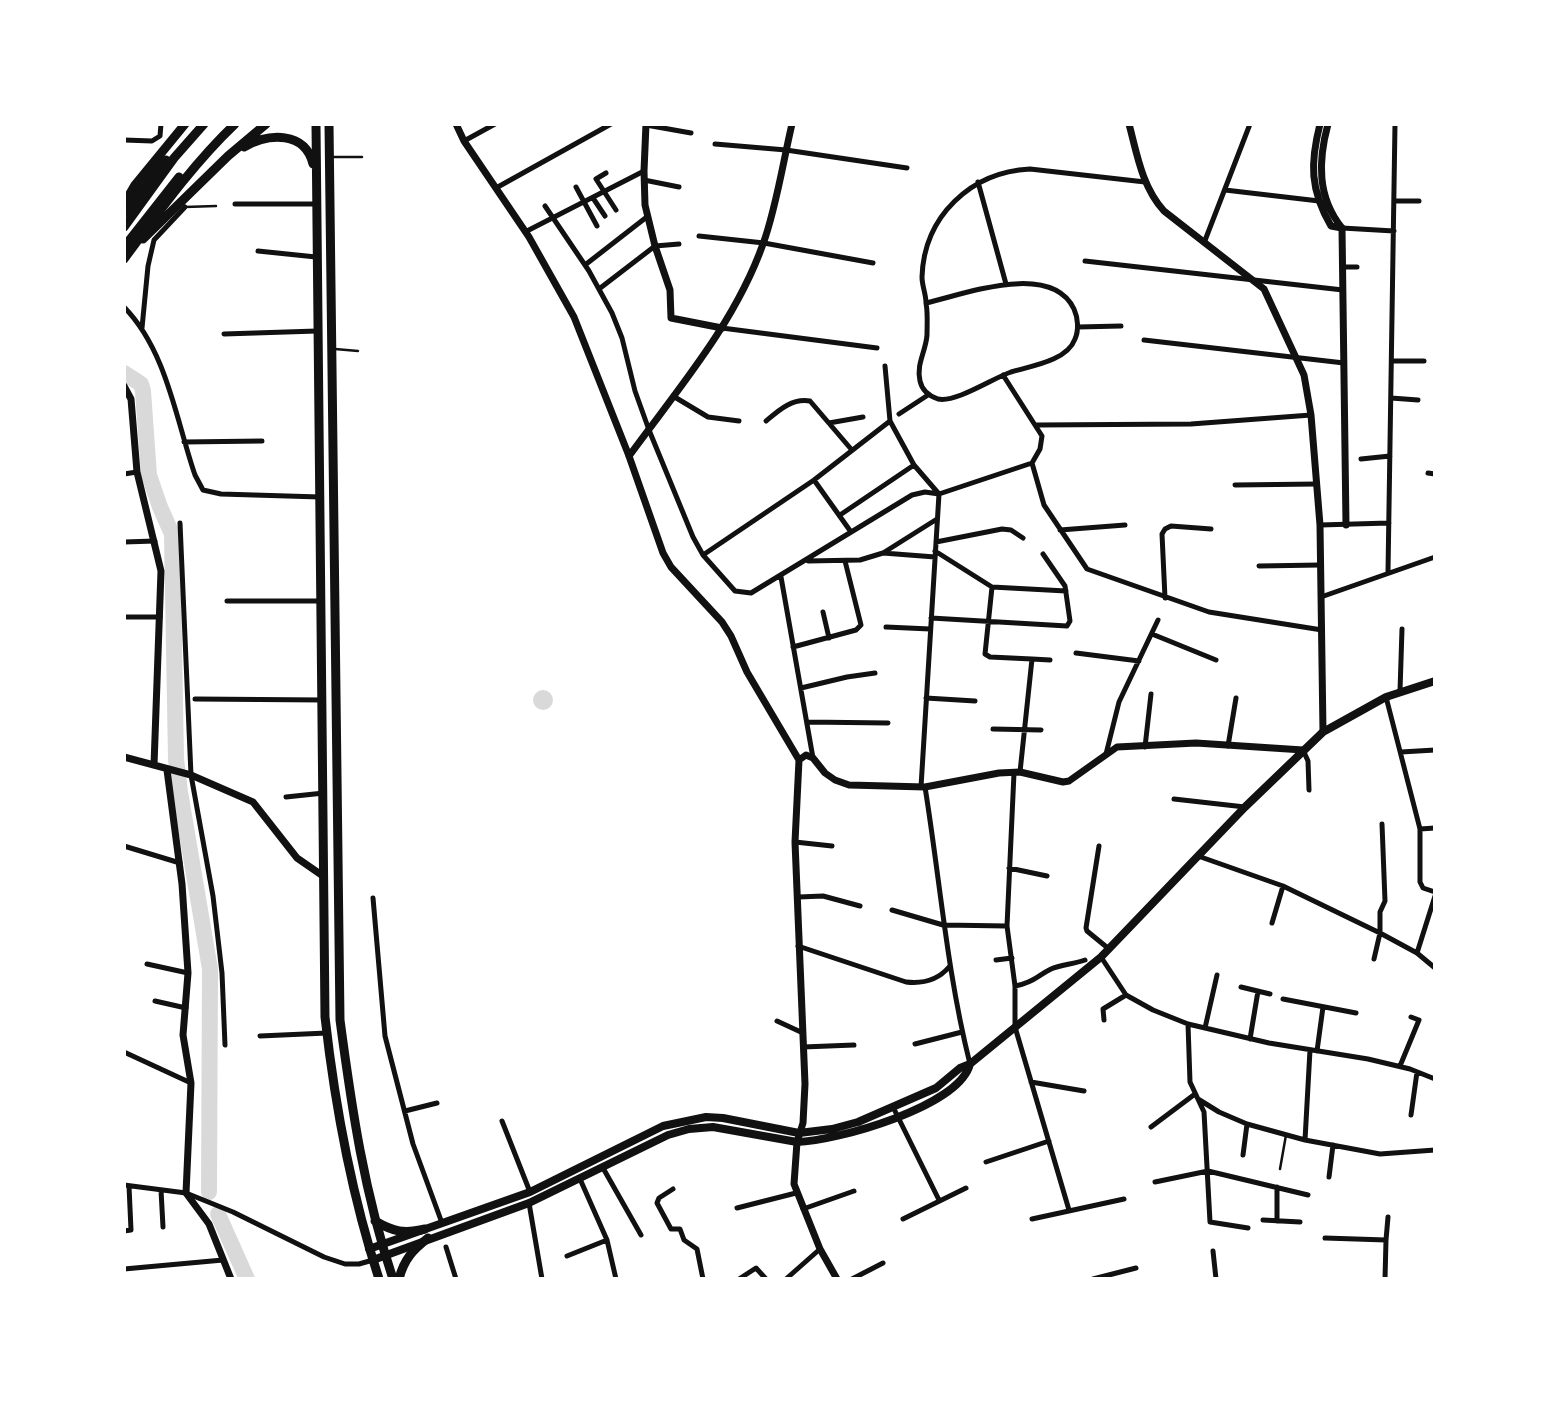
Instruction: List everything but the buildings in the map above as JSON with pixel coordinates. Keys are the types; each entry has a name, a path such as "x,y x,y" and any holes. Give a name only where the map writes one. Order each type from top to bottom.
{"main road":[{"path":"124,204 135,185 185,124"},
{"path":"124,212 197,124"},
{"path":"124,227 174,158 204,124"},
{"path":"125,254 176,181 209,142 230,124"},
{"path":"125,254 213,145 235,124"},
{"path":"125,254 228,156 266,124"},
{"path":"316,124 327,1033 347,1163 379,1279"},
{"path":"316,136 330,128"},
{"path":"330,128 340,1020 359,1157 393,1279"},
{"path":"228,156 265,138 291,138 307,149 316,173"},
{"path":"399,1279 405,1260 427,1233 442,1223 530,1192 647,1133 688,1119 723,1118 797,1138 846,1126 936,1088 960,1068 970,1064 1101,957 1245,807 1323,732 1399,691 1435,681"},
{"path":"323,876 338,881"},
{"path":"373,1260 383,1250 427,1233 529,1203 668,1135 700,1128 723,1128 797,1138 842,1136 898,1116 946,1094 968,1071 970,1064"},
{"path":"375,1221 407,1233 427,1233"},
{"path":"369,1249 383,1250"}],"street":[{"path":"124,140 152,141 160,136 162,124"},
{"path":"456,124 464,141 525,232 574,317 629,456 663,553 671,567 727,629 747,672 799,760 795,842 805,1084 803,1123 797,1138 794,1178 796,1193 820,1250 837,1279"},
{"path":"464,141 495,124"},
{"path":"496,188 611,124"},
{"path":"629,456 722,328 764,243 792,124"},
{"path":"1129,124 1145,182 1152,196 1164,211 1255,281 1269,296 1304,375 1311,415 1320,525 1323,732"},
{"path":"1204,243 1251,124"},
{"path":"1320,124 1312,168 1323,201 1342,228 1346,525"},
{"path":"1323,201 1321,168 1328,124"},
{"path":"1388,572 1395,124"},
{"path":"691,134 646,125 644,180 648,216 670,290 671,318 722,328 877,348"},
{"path":"715,144 786,150 906,167"},
{"path":"926,303 1006,284 1034,284 1050,288 1062,293 1077,315 1075,340 1068,350 1058,357 1003,375 955,397 942,400 922,388 919,372 927,338 923,263 934,229 956,198 978,182 1013,170 1030,169 1145,182"},
{"path":"525,232 644,171"},
{"path":"606,173 596,179 616,210"},
{"path":"644,180 679,187"},
{"path":"978,182 1006,284"},
{"path":"576,187 597,226"},
{"path":"1225,190 1323,201"},
{"path":"593,198 605,216"},
{"path":"1394,201 1419,201"},
{"path":"235,204 316,204"},
{"path":"545,206 585,265 622,338 635,391 693,537 703,555 736,591 751,593 912,495 925,492 939,494 1032,463"},
{"path":"142,328 148,266 154,240 185,207"},
{"path":"585,265 648,216"},
{"path":"1342,228 1394,231"},
{"path":"699,236 764,243 873,263"},
{"path":"598,289 655,246 679,244"},
{"path":"258,251 316,257"},
{"path":"1085,261 1343,290"},
{"path":"1343,267 1357,267"},
{"path":"124,307 142,328 166,379 199,486 208,492 320,497"},
{"path":"1078,327 1121,326"},
{"path":"224,334 317,331"},
{"path":"1144,340 1344,363"},
{"path":"1392,361 1424,361"},
{"path":"885,366 890,421 914,465 939,494 923,787 936,857 949,967 970,1064"},
{"path":"1003,375 1037,425 1042,443 1032,463 1044,505 1087,569 1209,612 1322,630"},
{"path":"124,386 131,399 137,472 161,571 153,765"},
{"path":"899,414 928,394"},
{"path":"673,396 708,417 739,421"},
{"path":"1391,398 1418,400"},
{"path":"766,421 780,409 803,400 810,401 851,449"},
{"path":"1037,425 1191,424 1311,415"},
{"path":"829,422 863,417"},
{"path":"703,555 814,480 890,421"},
{"path":"184,442 262,441"},
{"path":"1361,459 1390,456"},
{"path":"840,515 914,465"},
{"path":"124,474 137,472"},
{"path":"814,480 851,532"},
{"path":"1235,485 1317,484"},
{"path":"805,562 860,560 883,553 937,519"},
{"path":"180,523 191,775 213,896 222,973 225,1045"},
{"path":"1320,525 1389,523"},
{"path":"1060,530 1125,526"},
{"path":"1164,598 1162,534 1165,529 1171,526 1211,529"},
{"path":"936,542 1002,529 1016,532 1023,538"},
{"path":"124,542 155,541"},
{"path":"883,553 935,554 992,587 1066,591"},
{"path":"931,618 1063,627 1070,621 1066,591 1059,575 1043,554"},
{"path":"1321,597 1435,557"},
{"path":"793,647 856,630 861,625 845,561"},
{"path":"1259,566 1320,565"},
{"path":"780,577 813,758"},
{"path":"992,587 987,621 987,656 1050,660"},
{"path":"227,601 322,601"},
{"path":"823,612 829,638"},
{"path":"124,617 160,617"},
{"path":"1106,754 1115,712 1158,620"},
{"path":"887,627 930,629"},
{"path":"1399,691 1402,629"},
{"path":"1152,634 1216,660"},
{"path":"1076,653 1139,661"},
{"path":"1032,659 1025,730 1017,772 1007,926 1015,986 1015,1027 1069,1210"},
{"path":"801,688 875,673"},
{"path":"1144,747 1151,694"},
{"path":"1386,697 1420,829 1420,882 1423,888 1435,894 1417,953"},
{"path":"926,698 975,701"},
{"path":"1228,746 1236,698"},
{"path":"195,699 323,700"},
{"path":"807,722 888,723"},
{"path":"993,729 1041,730"},
{"path":"799,760 806,755 813,758 825,773 849,785 923,787 1017,772 1057,782 1069,781 1117,747 1196,743 1303,750 1308,761 1309,790"},
{"path":"1401,752 1435,750"},
{"path":"124,757 191,775 256,805 297,858 323,876"},
{"path":"167,769 180,863 188,974 183,1043 191,1083 186,1193 209,1224 231,1279"},
{"path":"286,797 324,793"},
{"path":"1174,799 1245,807"},
{"path":"1374,959 1380,933 1380,912 1385,901 1382,824"},
{"path":"1420,829 1435,828"},
{"path":"795,842 832,846"},
{"path":"124,846 180,863"},
{"path":"1099,846 1086,928 1109,949"},
{"path":"1198,856 1283,886 1380,933 1417,953 1435,968"},
{"path":"1009,868 1047,876"},
{"path":"1272,923 1283,886"},
{"path":"799,897 823,895 860,906"},
{"path":"373,898 385,1036 413,1144 442,1223"},
{"path":"892,910 943,925 1007,926"},
{"path":"798,946 906,982 923,982 941,975 949,967"},
{"path":"1101,957 1126,995 1153,1010 1188,1024 1250,1039 1400,1066 1435,1079"},
{"path":"996,960 1012,958"},
{"path":"1015,986 1030,983 1053,968 1070,966 1085,960"},
{"path":"147,964 188,974"},
{"path":"1205,1028 1217,975"},
{"path":"1241,987 1270,994"},
{"path":"1250,1039 1258,991"},
{"path":"1104,1020 1102,1009 1126,995"},
{"path":"1283,999 1356,1013"},
{"path":"155,1001 186,1007"},
{"path":"1305,1140 1313,1050 1323,1007"},
{"path":"1400,1066 1419,1020 1411,1017"},
{"path":"777,1021 803,1033"},
{"path":"1188,1024 1190,1082 1203,1112 1210,1222 1248,1228"},
{"path":"915,1044 962,1032"},
{"path":"260,1035 327,1033"},
{"path":"803,1047 854,1045"},
{"path":"124,1052 191,1083"},
{"path":"1412,1115 1417,1072"},
{"path":"1031,1082 1084,1091"},
{"path":"1196,1096 1219,1112 1247,1124 1305,1140 1385,1155 1435,1150"},
{"path":"1151,1127 1196,1096"},
{"path":"404,1111 437,1103"},
{"path":"893,1107 939,1200"},
{"path":"502,1121 530,1192"},
{"path":"1243,1155 1247,1124"},
{"path":"986,1161 1049,1142"},
{"path":"1329,1177 1333,1145"},
{"path":"603,1168 640,1235"},
{"path":"1155,1182 1208,1171 1308,1195"},
{"path":"580,1179 607,1240 616,1279"},
{"path":"124,1231 131,1230 127,1185 186,1193 233,1212 324,1257 352,1265 373,1260"},
{"path":"903,1219 966,1188"},
{"path":"1277,1188 1277,1221"},
{"path":"161,1189 163,1227"},
{"path":"673,1189 659,1198 657,1203 671,1229 680,1229 684,1240 697,1250 703,1279"},
{"path":"803,1209 854,1191"},
{"path":"737,1208 796,1193"},
{"path":"1032,1219 1124,1199"},
{"path":"529,1203 542,1279"},
{"path":"1384,1279 1388,1217"},
{"path":"1263,1220 1300,1222"},
{"path":"1325,1238 1387,1240"},
{"path":"567,1256 607,1240"},
{"path":"446,1247 456,1279"},
{"path":"786,1279 820,1250"},
{"path":"1213,1251 1216,1279"},
{"path":"124,1269 223,1260"},
{"path":"852,1279 883,1263"},
{"path":"739,1279 756,1268 766,1279"},
{"path":"1093,1279 1136,1268"}],"lane":[{"path":"329,157 362,157"},
{"path":"185,207 216,206"},
{"path":"332,349 358,351"},
{"path":"1280,1169 1286,1135"}],"shaded area":[{"path":"543,690 550,693 553,700 550,707 543,710 536,707 533,700 536,693"}],"waterway":[{"path":"124,373 141,384 149,475 172,534 176,759 210,969 209,1192"},
{"path":"218,1214 247,1279"}]}
